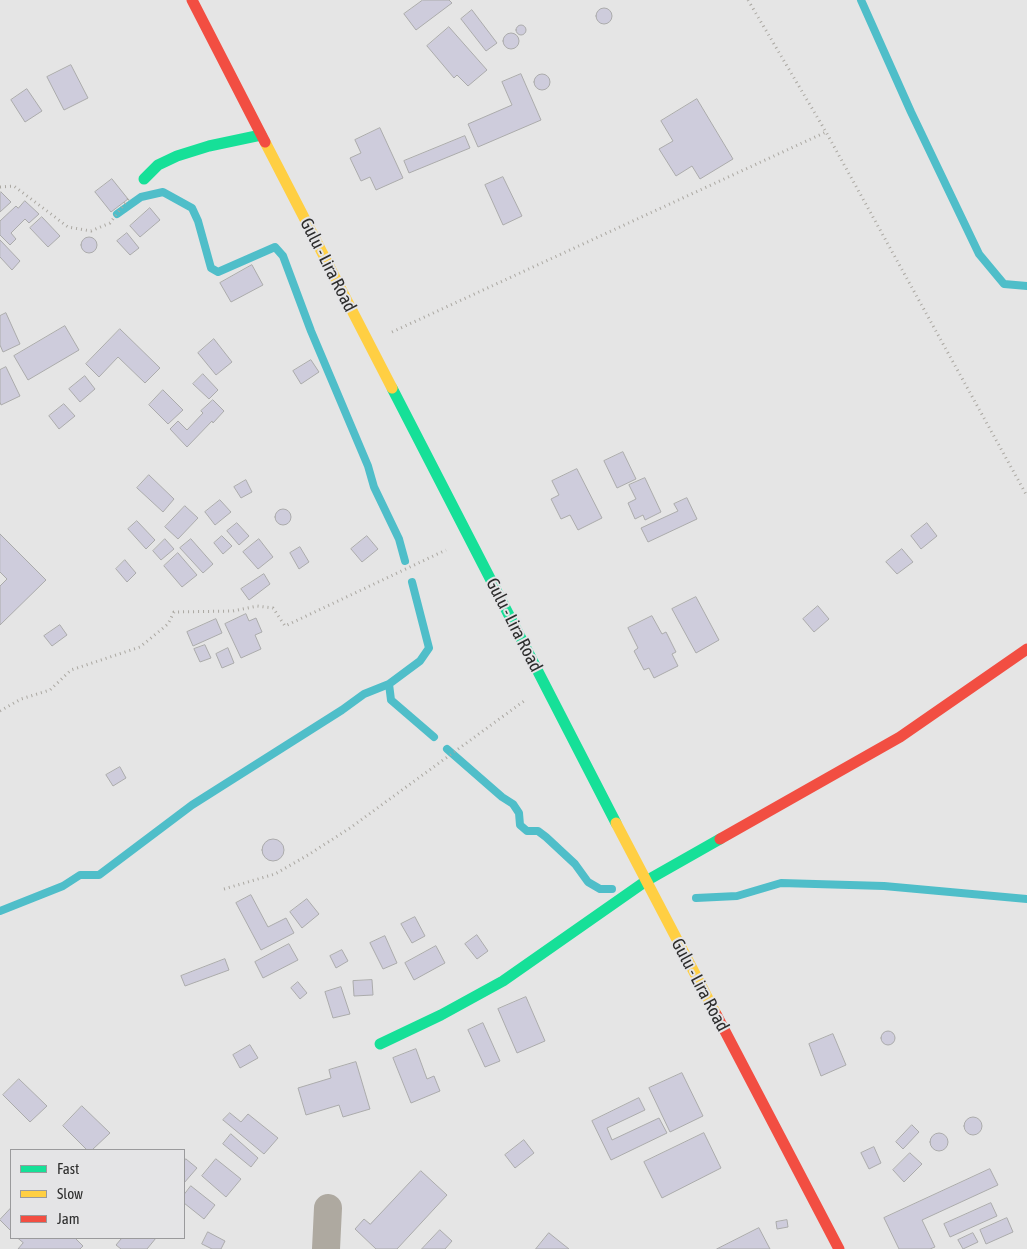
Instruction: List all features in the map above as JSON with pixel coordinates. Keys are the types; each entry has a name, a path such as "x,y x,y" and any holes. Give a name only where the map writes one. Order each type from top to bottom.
{"main road":[{"name":"Gulu - Lira Road","path":"192,0 646,881 839,1249"},
{"path":"144,179 158,164 177,156 209,146 261,135"},
{"path":"380,1044 441,1015 503,981 646,881 900,737 1027,649"}],"street":[{"path":"326,1249 328,1208"}],"path":[{"path":"748,0 826,132 1027,496"},
{"path":"368,343 826,132"},
{"path":"0,187 14,186 68,227 91,231 110,223 144,179"},
{"path":"0,711 21,700 50,690 71,670 140,647 168,624 174,612 233,611 257,606 273,608 285,626 470,539"},
{"path":"224,889 275,874 308,855 350,828 545,686"}],"building":[{"path":"423,0 449,0 452,3 416,30 404,14"},
{"path":"601,8 607,8 612,13 610,22 601,24 596,19 596,13"},
{"path":"472,10 497,43 486,51 461,19"},
{"path":"521,25 526,30 521,35 516,30"},
{"path":"449,27 487,70 468,86 457,75 454,78 427,46"},
{"path":"508,33 514,33 519,38 517,47 508,49 503,44 503,38"},
{"path":"71,65 88,98 64,110 47,77"},
{"path":"521,74 541,120 478,147 468,124 512,105 502,82"},
{"path":"542,74 548,76 550,82 548,88 542,90 536,88 534,82 536,76"},
{"path":"27,89 42,111 25,122 11,100"},
{"path":"697,99 733,159 700,179 692,166 676,176 659,149 673,141 661,121"},
{"path":"380,128 403,178 376,190 370,177 361,181 350,158 361,153 355,140"},
{"path":"465,136 470,148 409,173 404,161"},
{"path":"503,177 522,216 503,225 485,185"},
{"path":"112,179 128,199 111,212 95,192"},
{"path":"0,193 11,202 0,212"},
{"path":"25,201 39,214 29,223 25,219 11,233 16,239 10,245 0,235 0,221 16,206 18,208"},
{"path":"150,208 160,220 140,237 130,226"},
{"path":"42,217 60,236 48,247 30,228"},
{"path":"127,233 139,248 130,255 117,241"},
{"path":"89,237 97,245 89,253 81,245"},
{"path":"0,240 20,261 12,270 0,257"},
{"path":"252,265 263,285 231,302 220,283"},
{"path":"6,313 20,344 3,352 0,345 0,316"},
{"path":"65,326 79,350 28,380 14,356"},
{"path":"120,329 160,368 145,383 118,357 99,377 86,364"},
{"path":"214,339 232,362 216,375 198,353"},
{"path":"311,360 319,372 301,384 293,371"},
{"path":"6,367 20,396 1,405 0,370"},
{"path":"203,374 218,390 209,399 193,384"},
{"path":"85,376 95,389 80,402 69,389"},
{"path":"163,390 183,410 168,424 149,405"},
{"path":"213,400 224,411 187,447 170,429 178,421 187,430 203,413 201,411"},
{"path":"64,404 75,416 59,429 49,416"},
{"path":"623,452 636,479 617,488 604,461"},
{"path":"577,469 602,518 578,530 570,515 561,519 551,499 559,495 552,481"},
{"path":"149,475 174,499 163,512 137,488"},
{"path":"645,478 661,512 645,520 643,515 635,519 628,503 636,499 629,485"},
{"path":"246,480 252,492 241,498 234,487"},
{"path":"687,498 697,519 648,542 641,528 678,511 674,504"},
{"path":"220,500 231,512 215,525 205,512"},
{"path":"185,506 198,518 178,539 165,527"},
{"path":"283,509 291,517 283,525 275,517"},
{"path":"137,521 155,540 146,549 128,529"},
{"path":"237,523 249,536 239,545 227,531"},
{"path":"927,523 937,536 921,549 911,536"},
{"path":"0,534 46,580 0,625 0,586 7,579 0,572"},
{"path":"222,536 232,546 223,554 214,543"},
{"path":"367,536 378,549 362,562 351,549"},
{"path":"165,539 174,549 161,560 153,551"},
{"path":"191,539 213,564 203,573 180,548"},
{"path":"259,539 273,557 258,569 243,552"},
{"path":"300,547 309,562 299,569 290,553"},
{"path":"902,549 913,562 897,574 886,562"},
{"path":"178,553 197,575 182,587 164,566"},
{"path":"125,560 136,573 127,582 116,569"},
{"path":"264,574 270,584 249,600 241,589"},
{"path":"696,597 719,640 696,653 672,609"},
{"path":"818,606 829,619 814,632 803,619"},
{"path":"246,614 249,621 256,618 262,632 255,635 261,649 241,658 225,624"},
{"path":"652,616 662,634 666,632 676,652 672,654 678,666 654,678 649,668 644,670 634,651 638,648 628,628"},
{"path":"216,619 222,633 193,646 187,632"},
{"path":"60,625 67,635 52,646 44,636"},
{"path":"205,645 211,658 200,662 194,649"},
{"path":"228,648 234,663 222,668 216,654"},
{"path":"120,767 126,778 113,786 106,775"},
{"path":"269,839 277,839 284,846 284,854 277,861 269,861 262,854 262,846"},
{"path":"251,895 268,927 286,918 294,933 261,950 236,903"},
{"path":"307,899 319,914 302,928 290,912"},
{"path":"415,917 425,936 412,943 401,924"},
{"path":"477,935 488,951 477,959 465,944"},
{"path":"385,936 397,963 383,969 370,943"},
{"path":"289,944 298,960 263,978 255,962"},
{"path":"436,946 445,963 414,980 405,963"},
{"path":"342,950 348,961 336,968 330,956"},
{"path":"225,959 229,970 185,986 181,976"},
{"path":"372,980 373,995 354,996 353,981"},
{"path":"298,982 307,993 300,999 291,988"},
{"path":"341,987 350,1014 333,1018 325,992"},
{"path":"526,997 545,1041 517,1053 498,1009"},
{"path":"483,1023 500,1061 485,1067 468,1030"},
{"path":"888,1031 893,1033 895,1038 893,1043 888,1045 883,1043 881,1038 883,1033"},
{"path":"833,1034 846,1065 821,1076 809,1044"},
{"path":"250,1045 258,1058 240,1068 233,1055"},
{"path":"416,1049 427,1079 434,1076 440,1091 411,1103 393,1058"},
{"path":"356,1062 370,1109 343,1117 339,1105 306,1115 298,1088 331,1078 329,1070"},
{"path":"682,1073 703,1116 670,1132 649,1088"},
{"path":"19,1079 47,1106 30,1122 3,1095"},
{"path":"639,1098 645,1110 607,1128 612,1140 659,1118 667,1133 611,1160 592,1121"},
{"path":"82,1106 110,1133 93,1149 86,1149 63,1126"},
{"path":"230,1113 241,1122 248,1114 278,1138 264,1154 223,1120"},
{"path":"973,1117 979,1120 982,1126 979,1132 973,1135 967,1132 964,1126 967,1120"},
{"path":"912,1125 919,1132 903,1149 896,1142"},
{"path":"704,1133 721,1168 662,1198 644,1162"},
{"path":"939,1133 945,1136 948,1142 945,1148 939,1151 933,1148 930,1142 933,1136"},
{"path":"231,1134 258,1158 251,1167 223,1144"},
{"path":"524,1140 534,1153 515,1168 505,1155"},
{"path":"874,1147 881,1163 869,1169 861,1153"},
{"path":"910,1153 922,1164 904,1182 893,1170"},
{"path":"186,1159 197,1168 185,1182"},
{"path":"216,1159 241,1179 226,1197 202,1176"},
{"path":"990,1169 998,1185 922,1220 935,1247 930,1249 899,1249 884,1218"},
{"path":"421,1171 447,1195 397,1249 376,1249 355,1229 364,1219 370,1224"},
{"path":"191,1186 215,1205 204,1219 185,1204 185,1194"},
{"path":"991,1203 997,1216 950,1237 944,1224"},
{"path":"10,1209 10,1230 0,1220"},
{"path":"1007,1218 1013,1232 986,1244 980,1230"},
{"path":"787,1220 788,1227 777,1229 776,1222"},
{"path":"759,1228 770,1249 717,1249"},
{"path":"440,1230 452,1241 445,1249 422,1249"},
{"path":"208,1232 225,1241 221,1249 212,1249 202,1244"},
{"path":"549,1233 569,1249 536,1249"},
{"path":"973,1233 978,1242 963,1249 958,1240"},
{"path":"19,1239 76,1239 83,1246 80,1249 18,1249 23,1243"},
{"path":"121,1239 155,1239 147,1249 121,1249 116,1245"}],"waterway":[{"path":"861,0 911,112 979,254 1004,284 1027,286"},
{"path":"117,214 141,197 163,192 192,208 198,221 211,268 218,272 275,247 283,256 311,331 368,466 374,487 399,539 405,561"},
{"path":"412,582 429,648 420,661 389,684 391,700 434,737"},
{"path":"0,911 63,886 80,875 99,875 192,805 342,710 364,694 389,684"},
{"path":"447,749 502,797 513,804 519,813 520,825 527,831 538,831 546,837 575,864 588,882 600,889 612,889"},
{"path":"696,898 737,896 781,883 884,886 1027,899"}],"traffic: fast":[{"path":"144,179 158,165 177,156 209,146 261,135"},
{"path":"392,388 616,823"},
{"path":"380,1044 441,1015 503,981 646,881 720,839"}],"traffic: slow":[{"path":"265,142 392,388"},
{"path":"616,823 716,1014"}],"traffic: jam":[{"path":"192,0 265,142"},
{"path":"720,839 900,737 1027,649"},
{"path":"716,1014 839,1249"}]}
